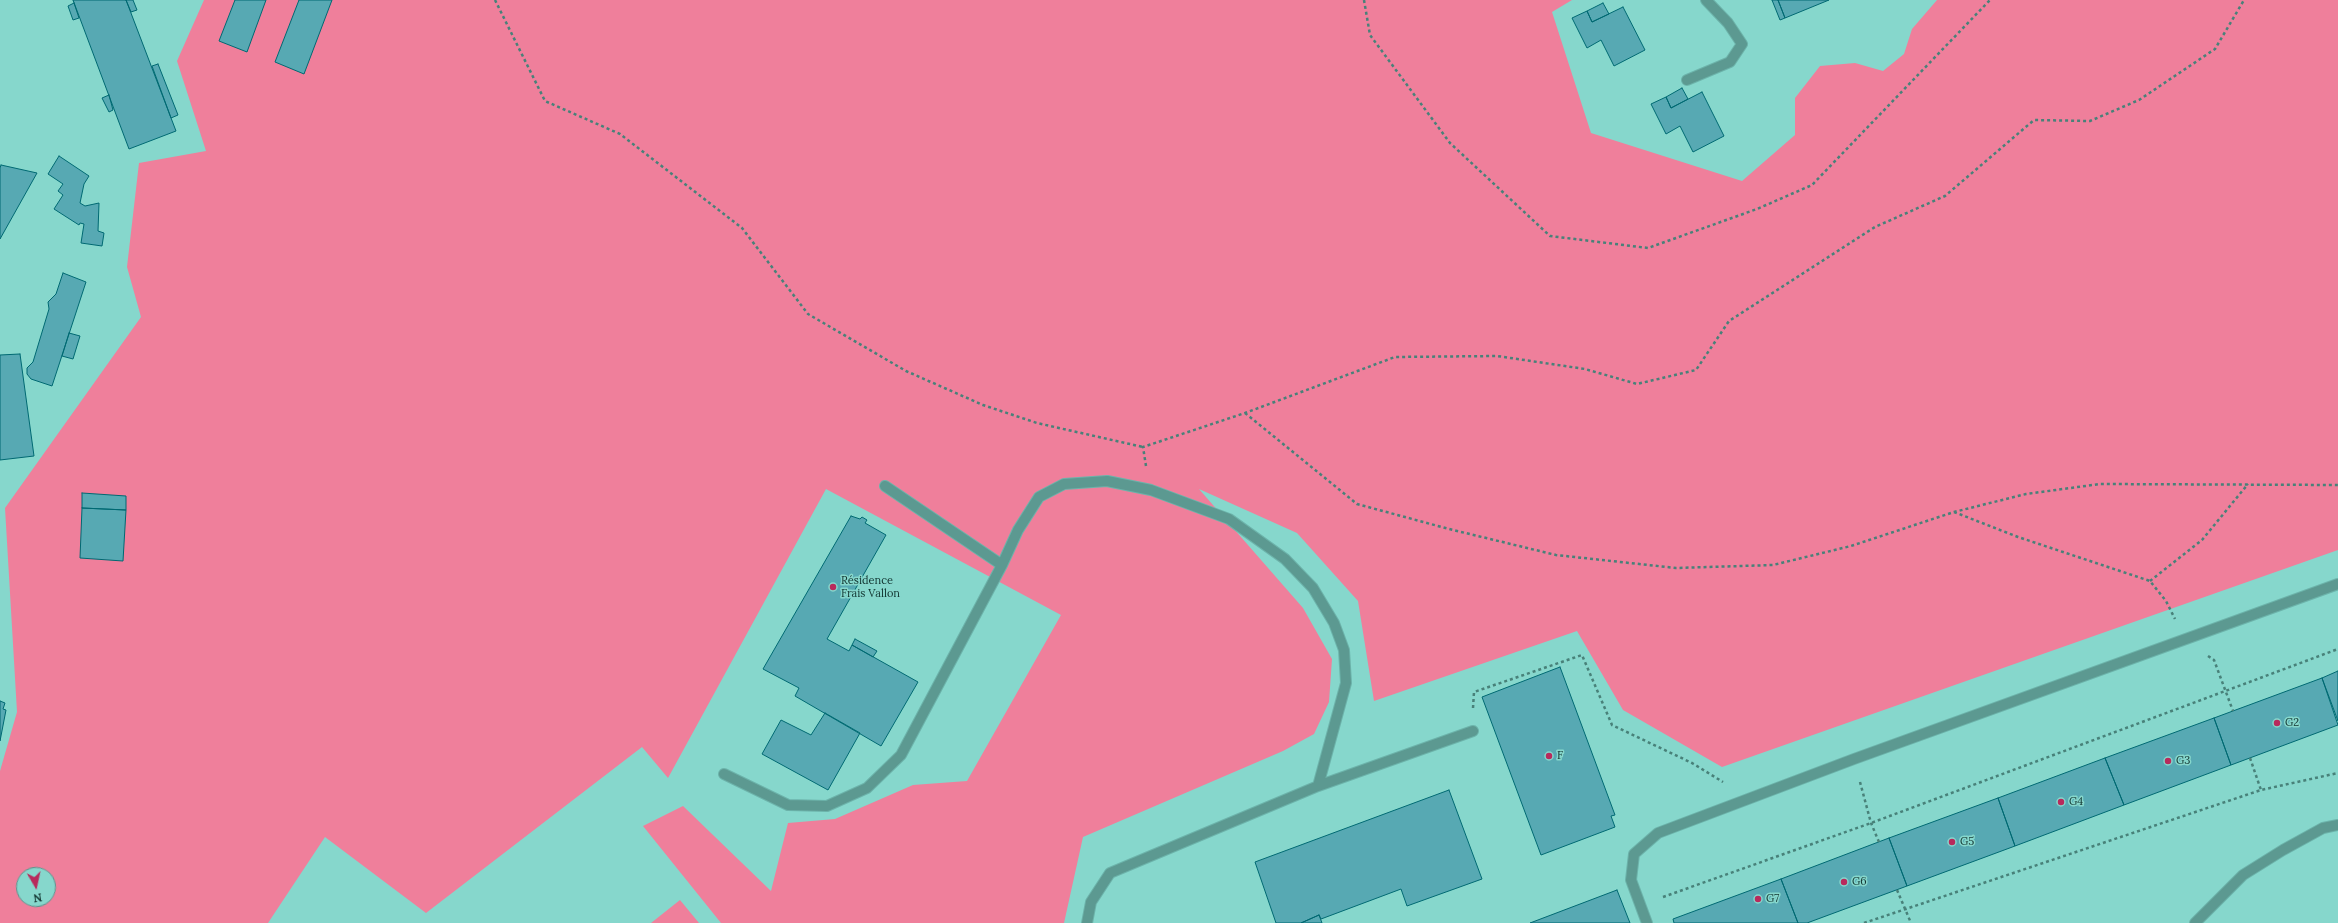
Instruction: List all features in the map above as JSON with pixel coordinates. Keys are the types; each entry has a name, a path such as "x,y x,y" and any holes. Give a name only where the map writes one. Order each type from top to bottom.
{"street":[{"path":"1687,80 1730,62 1742,44 1728,23 1706,0"},
{"path":"724,774 788,805 827,806 867,788 901,755 1002,565 1018,530 1039,497 1064,484 1107,481 1151,490 1229,519 1285,559 1313,588 1334,623 1344,650 1346,683 1318,786"},
{"path":"885,486 1002,565"},
{"path":"1647,923 1631,880 1634,854 1658,833 1854,759 2338,584"},
{"path":"1087,923 1091,902 1110,873 1318,786 1473,731"},
{"path":"2195,923 2243,875 2289,846 2323,828 2338,825"}],"path":[{"path":"495,0 544,101 620,134 736,224 808,314 906,371 983,405 1038,423 1143,447 1245,413 1395,357 1497,356 1585,369 1637,384 1696,370 1728,322 1875,227 1946,196 2034,120 2090,121 2139,100 2215,48 2244,0"},
{"path":"1364,0 1370,35 1450,144 1550,236 1648,248 1757,209 1812,185 1990,0"},
{"path":"1245,413 1357,504 1449,529 1556,555 1676,568 1773,565 1851,546 1954,512 2026,494 2100,484 2338,485"},
{"path":"1143,447 1151,490"},
{"path":"2150,582 2202,540 2248,484"},
{"path":"1954,512 2018,537 2150,582 2166,601"},
{"path":"1641,905 1871,823 2338,649"},
{"path":"1473,731 1474,692 1582,655 1612,725 1692,763 1751,799"},
{"path":"2214,660 2232,711"},
{"path":"2250,758 2261,790"},
{"path":"1854,759 1871,823 1879,842"},
{"path":"1864,923 2261,790 2338,773"},
{"path":"1897,890 1911,923"}],"shaded area":[{"path":"204,0 1572,0 1552,12 1591,133 1742,181 1795,135 1795,98 1820,66 1855,63 1883,71 1904,54 1912,29 1937,0 2338,0 2338,550 1722,767 1623,710 1577,631 1374,701 1358,601 1297,533 1199,489 1303,608 1332,659 1329,702 1314,734 1283,751 1083,837 1064,923 721,923 643,826 683,806 771,891 788,823 835,819 913,785 967,781 1061,615 826,489 668,778 642,747 426,913 325,837 268,923 0,923 0,771 17,712 5,508 141,317 127,267 139,163 206,151 177,61"},
{"path":"680,900 699,923 651,923"}],"building":[{"path":"73,0 126,0 176,131 129,149"},
{"path":"126,0 133,0 137,10 131,12"},
{"path":"235,0 266,0 247,52 219,41"},
{"path":"299,0 332,0 304,74 275,62"},
{"path":"1772,0 1778,0 1785,18 1780,20"},
{"path":"1778,0 1829,0 1785,18"},
{"path":"74,3 79,18 73,20 68,6"},
{"path":"1603,3 1609,14 1592,22 1587,11"},
{"path":"1623,7 1645,50 1614,66 1601,40 1587,48 1572,18 1587,11 1592,22"},
{"path":"158,64 178,115 171,118 152,66"},
{"path":"1682,88 1688,99 1671,108 1666,97"},
{"path":"1702,92 1724,136 1693,152 1680,126 1666,134 1651,104 1666,97 1671,108"},
{"path":"109,95 113,110 109,112 102,98"},
{"path":"59,156 89,176 84,184 80,203 85,206 99,203 98,231 104,233 102,246 81,243 84,224 80,223 79,225 54,209 63,195 58,191 63,184 48,174"},
{"path":"1,165 37,173 0,239 0,168"},
{"path":"63,273 86,282 52,386 31,379 27,374 27,368 33,362 49,309 48,302 56,294"},
{"path":"69,333 80,336 73,359 62,356"},
{"path":"20,354 34,456 0,460 0,355"},
{"path":"82,493 126,496 126,510 82,508"},
{"path":"82,508 126,510 123,561 80,558"},
{"name":"Résidence Frais Vallon","path":"851,516 860,519 862,517 867,520 865,523 886,535 827,639 849,651 852,645 918,682 881,746 795,696 799,688 763,669"},
{"path":"855,639 877,651 873,657 852,645"},
{"name":"F","path":"1560,667 1615,815 1611,816 1615,827 1541,855 1482,697"},
{"path":"2338,671 2338,721 2322,678"},
{"name":"G2","path":"2322,678 2338,725 2231,765 2214,718"},
{"path":"0,701 5,703 3,709 6,710 0,741"},
{"path":"825,713 860,733 828,790 762,754 781,720 811,735"},
{"name":"G3","path":"2214,718 2231,765 2124,805 2105,758"},
{"name":"G4","path":"2105,758 2124,805 2015,846 1998,798"},
{"path":"1449,790 1482,879 1407,906 1401,889 1321,919 1319,915 1301,923 1276,923 1255,862"},
{"name":"G5","path":"1998,798 2015,846 1907,886 1889,838"},
{"name":"G6","path":"1889,838 1907,886 1807,923 1798,923 1781,879"},
{"name":"G7","path":"1781,879 1798,923 1674,923 1673,919"},
{"path":"1617,890 1630,923 1530,923"},
{"path":"1319,915 1322,923 1301,923"}],"place":[{"name":"Résidence Frais Vallon","path":"833,587"},
{"name":"G2","path":"2277,723"},
{"name":"F","path":"1549,756"},
{"name":"G3","path":"2168,761"},
{"name":"G4","path":"2061,802"},
{"name":"G5","path":"1952,842"},
{"name":"G6","path":"1844,882"},
{"name":"G7","path":"1758,899"}]}
